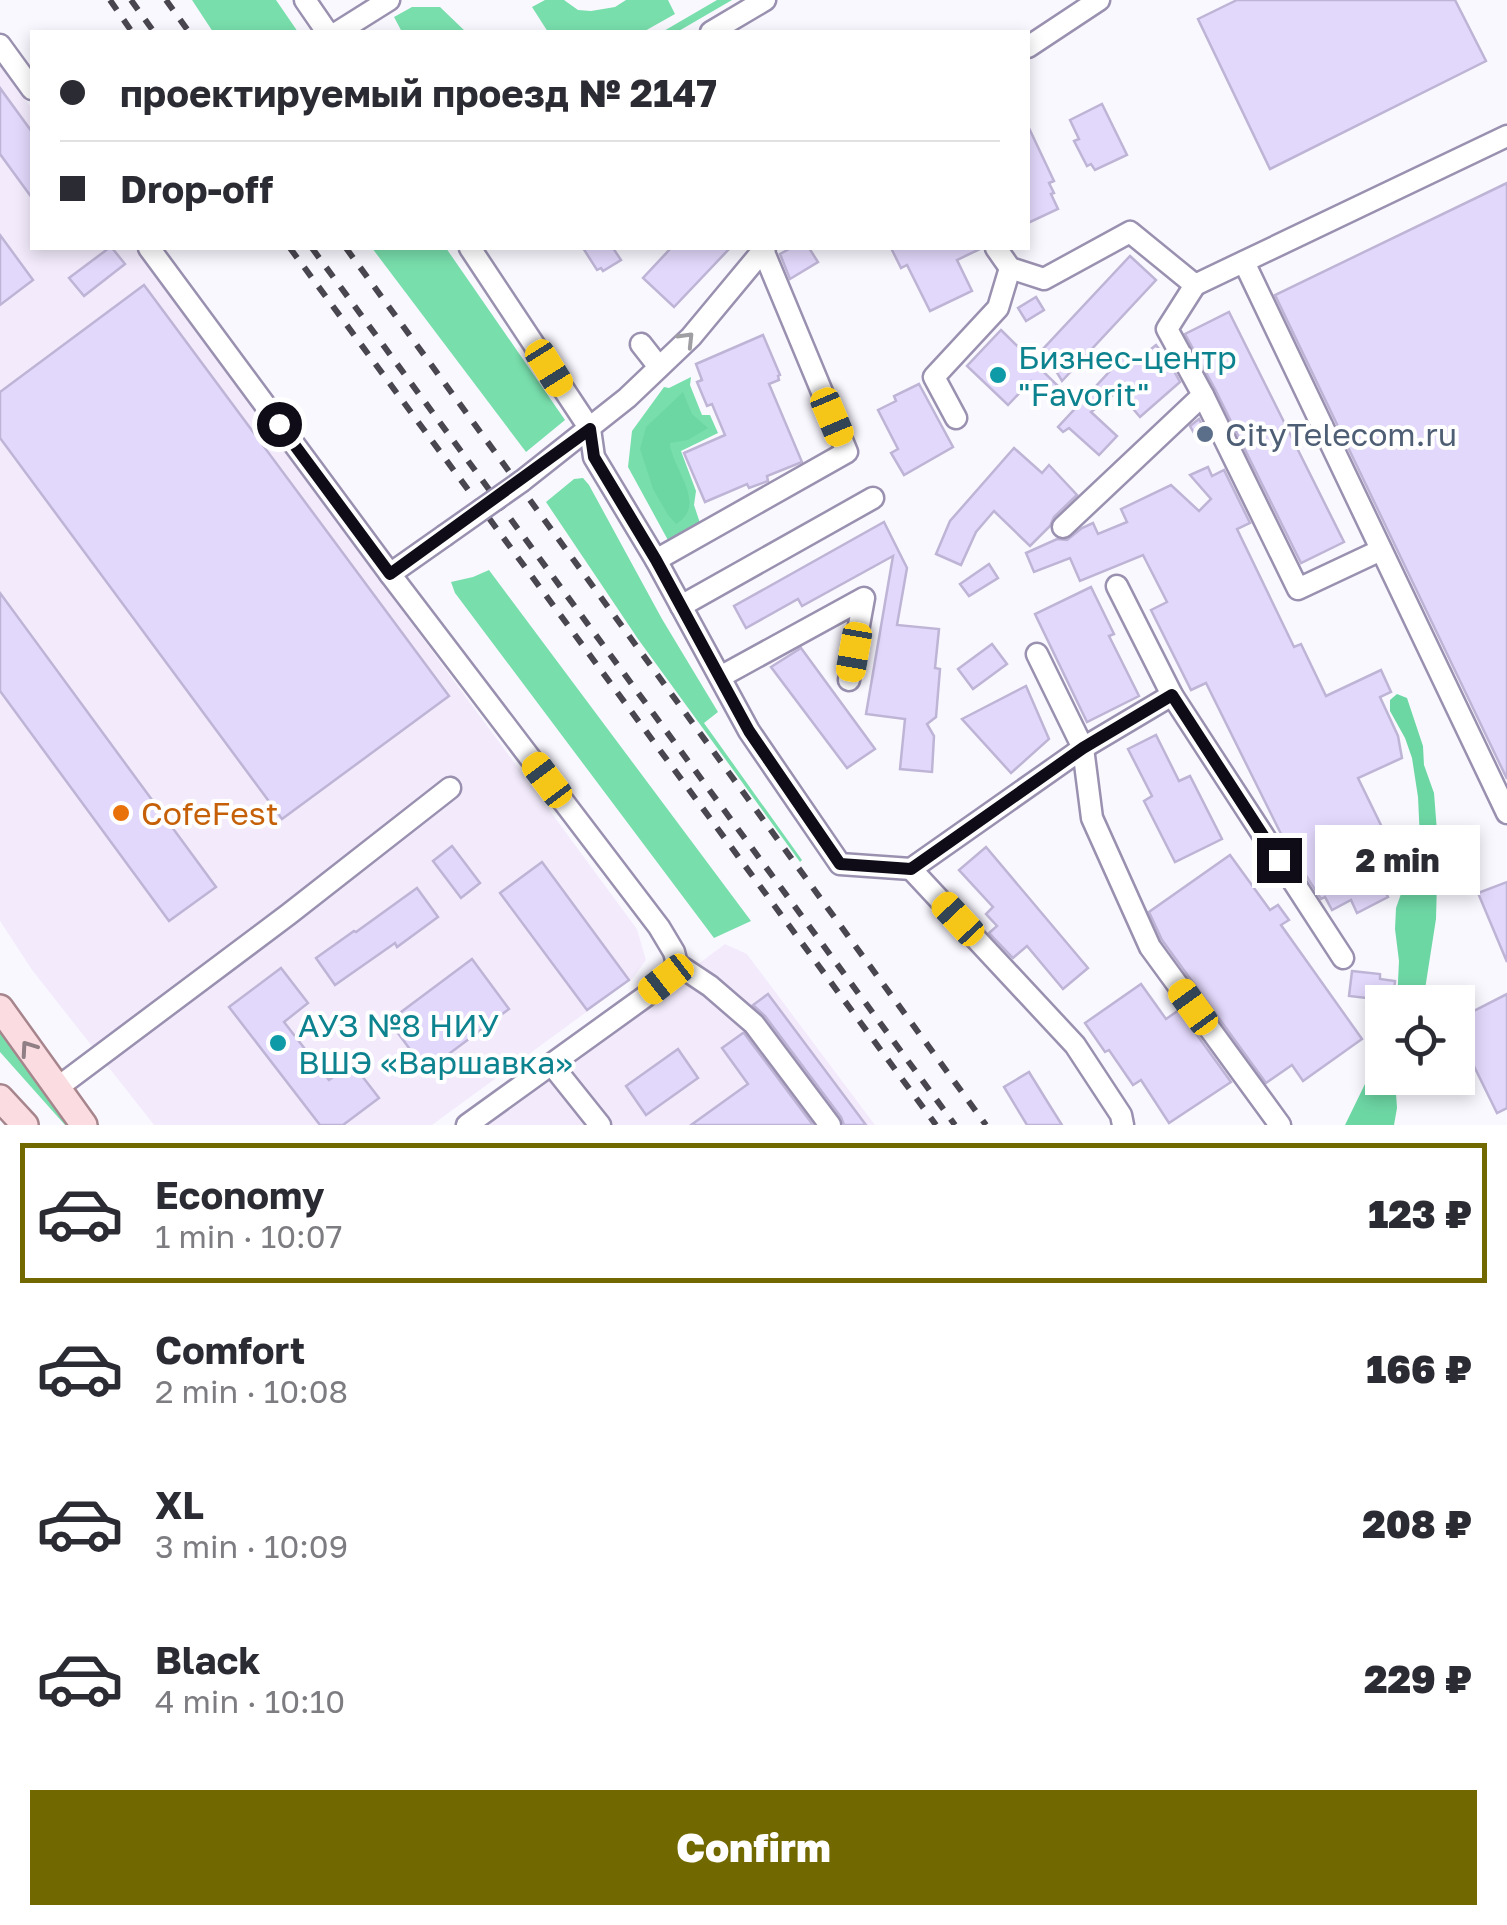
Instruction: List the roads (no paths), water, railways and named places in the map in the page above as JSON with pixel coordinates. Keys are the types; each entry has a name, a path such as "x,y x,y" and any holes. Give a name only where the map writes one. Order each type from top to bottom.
{"main road":[{"path":"0,1008 84,1125"},
{"path":"0,1098 26,1125"}],"street":[{"path":"305,0 326,30"},
{"path":"341,30 389,0"},
{"path":"715,30 765,0"},
{"path":"1030,46 1099,0"},
{"path":"0,44 30,86"},
{"path":"1381,550 1298,589 1203,395 1166,329 1195,286 1507,136"},
{"path":"997,250 1010,268 1044,279 1130,232 1195,286"},
{"path":"150,250 390,574 660,927 674,952 676,964 666,979 467,1125"},
{"path":"471,250 590,429 594,457 656,560 749,731 840,864 911,869 1083,748 1172,695"},
{"path":"390,574 590,429 690,337 763,250"},
{"path":"656,560 847,452 764,250"},
{"path":"1244,262 1507,813"},
{"path":"956,418 934,377 998,308 1010,268"},
{"path":"641,344 659,367"},
{"path":"1063,526 1203,395"},
{"path":"681,606 873,498"},
{"path":"1117,586 1172,695 1343,958"},
{"path":"720,677 864,598 849,680"},
{"path":"1037,654 1083,748 1092,818 1150,948 1280,1125"},
{"path":"56,1088 304,903 450,788"},
{"path":"911,869 1076,1045 1121,1114 1123,1125"},
{"path":"676,964 710,986 754,1024 830,1125"},
{"path":"552,1065 600,1125"}],"railway":[{"path":"110,0 131,30"},
{"path":"131,0 153,30"},
{"path":"166,0 188,30"},
{"path":"291,250 936,1125"},
{"path":"313,250 955,1125"},
{"path":"347,250 986,1125"}],"place":[{"name":"Бизнес-центр \"Favorit\"","path":"998,375"},
{"name":"CityTelecom.ru","path":"1205,434"},
{"name":"CofeFest","path":"121,813"},
{"name":"АУЗ №8 НИУ ВШЭ «Варшавка»","path":"278,1043"}]}
